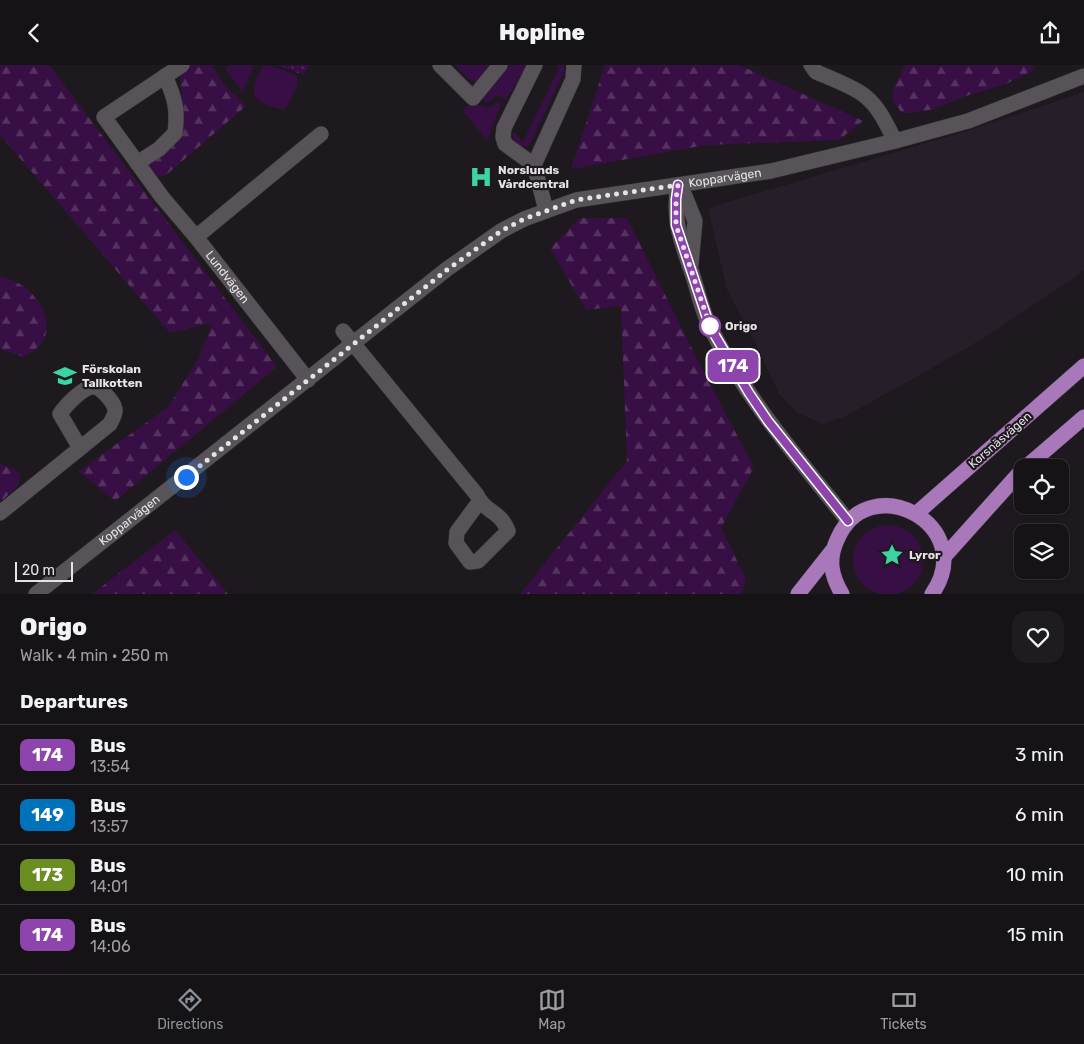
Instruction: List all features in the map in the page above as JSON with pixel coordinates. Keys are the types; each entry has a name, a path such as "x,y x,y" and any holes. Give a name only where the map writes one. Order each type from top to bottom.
{"main road":[{"name":"Korsnäsvägen","path":"917,513 1084,366"},
{"path":"1035,459 1084,417"},
{"path":"944,558 1014,479"},
{"path":"798,594 832,551 841,530 848,521 856,515 876,506 897,506 917,513 936,533 941,545 944,558 943,567 938,585 932,594"},
{"path":"832,551 831,561 835,581 842,594"}],"street":[{"path":"137,163 159,149 175,133 178,114 165,76 182,65"},
{"path":"440,65 473,98 500,65"},
{"path":"535,65 504,128 503,137 505,144 534,165 546,210"},
{"path":"534,165 574,79 574,65"},
{"path":"811,65 816,72 864,95 875,107 895,141"},
{"name":"Lundvägen","path":"165,76 104,117 147,176 308,380"},
{"name":"Kopparvägen","path":"36,594 489,238 524,219 576,200 771,171 895,141 968,121 1084,76"},
{"path":"196,237 321,134"},
{"path":"678,185 676,225 710,327 768,421 848,521"},
{"path":"343,331 477,495 479,502"},
{"path":"0,513 80,447"}],"shaded area":[{"path":"1084,92 1084,271 985,337 844,417 822,424 795,411 779,394 752,336 727,290 708,208 980,127"}],"green space":[{"path":"0,65 49,65 277,367 115,501 79,471 168,407 199,358 212,323 170,333 0,135"},
{"path":"189,65 212,65 223,84 246,106 166,175 154,178 146,164 181,130 183,106 180,76"},
{"path":"230,65 254,65 243,92 225,69"},
{"path":"263,65 280,69 297,77 298,84 286,109 278,109 267,105 256,97 254,93 255,82"},
{"path":"277,65 309,65 304,75"},
{"path":"455,65 495,65 483,78 475,82 467,78"},
{"path":"507,65 527,65 506,100 497,95 487,103 482,98"},
{"path":"557,65 564,65 564,72 530,144 527,147 518,145 514,140 513,131 523,142 559,68"},
{"path":"605,65 739,65 863,121 839,140 706,145 571,169"},
{"path":"905,65 1032,65 1034,70 1006,84 966,96 934,109 902,113 892,100 894,88"},
{"path":"473,101 489,108 497,102 501,104 487,141 463,111"},
{"path":"580,218 627,218 706,377 754,467 721,528 746,579 741,594 520,594 627,461 621,306 586,310 550,248"},
{"path":"0,276 15,281 28,290 38,301 45,314 47,329 42,343 24,357 0,349"},
{"path":"0,464 15,469 21,476 15,489 0,502"},
{"path":"881,525 895,525 908,531 917,540 923,553 921,574 913,585 898,594 874,593 863,585 855,574 853,567 853,553 859,540 868,531"},
{"path":"175,530 228,594 92,594"}],"bus line":[{"name":"174","path":"678,185 676,225 710,327 768,421 848,521"}],"place":[{"name":"Norslunds Vårdcentral","path":"481,177"},
{"name":"Origo","path":"710,326"},
{"name":"Förskolan Tallkotten","path":"65,376"},
{"name":"Lyror","path":"892,555"}],"route":[{"path":"186,477 434,279 489,238 524,219 576,200 678,185 676,225 710,326"}]}
